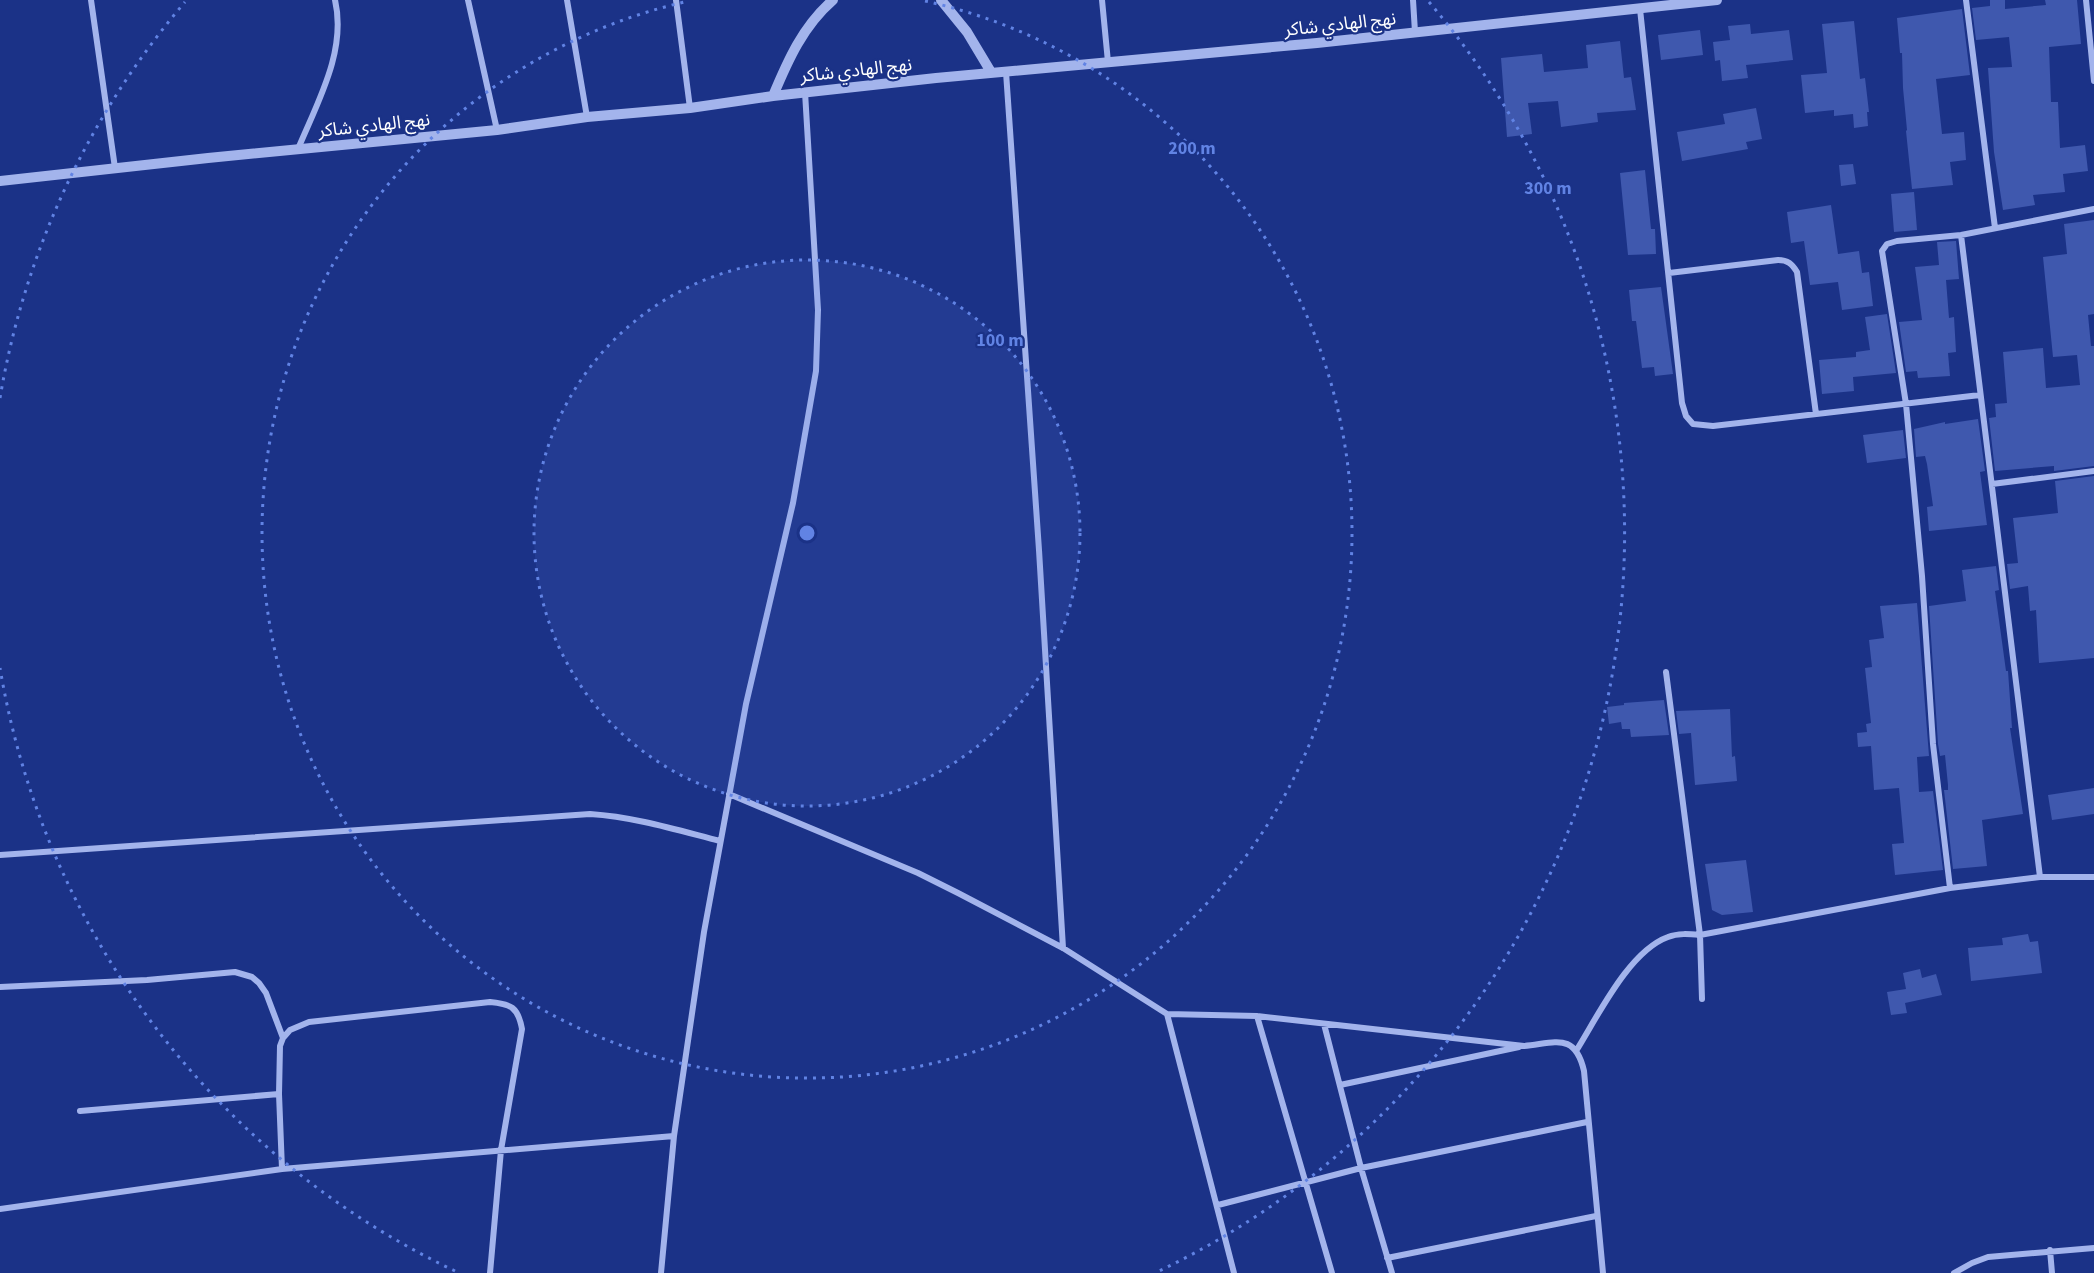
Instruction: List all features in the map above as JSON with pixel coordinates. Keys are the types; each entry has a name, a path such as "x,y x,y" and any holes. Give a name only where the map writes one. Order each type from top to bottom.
{"street":[{"path":"91,0 115,168"},
{"path":"297,149 334,58 338,35 335,0"},
{"path":"468,0 496,130"},
{"path":"567,0 587,117"},
{"path":"676,0 690,108"},
{"path":"773,96 801,38 833,0"},
{"path":"941,0 967,32 991,72"},
{"path":"1102,0 1108,62"},
{"path":"1413,0 1416,32"},
{"name":"نهج الهادي شاكر","path":"0,181 496,130 587,117 690,108 804,92 991,72 1416,32 1717,0"},
{"path":"1966,0 1995,228"},
{"path":"2086,0 2094,81"},
{"path":"1640,9 1682,403 1686,416 1693,424 1713,426 1980,395"},
{"path":"1006,72 1039,550 1063,948"},
{"path":"661,1273 674,1136 704,932 746,704 793,503 816,371 818,310 804,92"},
{"path":"1950,888 1933,744 1922,576 1906,404 1882,259 1883,247 1897,241 1961,235 2094,209"},
{"path":"1961,235 2040,877"},
{"path":"1669,273 1778,260 1785,260 1793,265 1797,272 1816,414"},
{"path":"1992,484 2094,471"},
{"path":"1666,672 1700,935 1702,999"},
{"path":"729,794 918,873 1063,948 1167,1014 1257,1016 1524,1046"},
{"path":"0,855 590,814 639,820 720,842"},
{"path":"1576,1050 1629,967 1639,956 1670,936 1700,935 1950,888 2040,877 2094,878"},
{"path":"0,987 147,980 235,972 252,977 259,983 266,993 283,1038"},
{"path":"282,1169 280,1046 283,1038 291,1030 309,1022 490,1002 505,1003 515,1009 522,1029 501,1150 490,1273"},
{"path":"1167,1014 1234,1273"},
{"path":"1257,1016 1332,1273"},
{"path":"1324,1024 1361,1168 1392,1273"},
{"path":"1340,1085 1524,1046 1571,1044 1581,1058 1584,1071 1603,1273"},
{"path":"80,1111 279,1094"},
{"path":"1218,1205 1361,1168 1587,1122"},
{"path":"0,1209 282,1169 674,1136"},
{"path":"1387,1258 1596,1216"},
{"path":"1954,1273 1988,1257 2094,1248"},
{"path":"2050,1250 2052,1273"}],"building":[{"path":"1990,0 2005,0 2005,9 2046,5 2045,0 2077,0 2081,44 2049,47 2051,102 2058,102 2060,148 2085,145 2088,171 2063,174 2065,192 2033,195 2035,205 2003,210 1994,152 1988,68 2012,67 2009,37 1976,40 1972,8 1990,6"},
{"path":"1962,9 1970,75 1936,79 1942,134 1964,132 1966,160 1950,162 1953,185 1912,189 1902,53 1900,53 1897,18"},
{"path":"1854,21 1860,79 1865,78 1869,112 1867,112 1868,126 1854,128 1853,114 1834,116 1834,110 1805,113 1801,75 1827,73 1822,24"},
{"path":"1750,24 1751,34 1789,30 1793,60 1746,65 1748,78 1722,81 1720,60 1715,61 1713,42 1730,40 1728,26"},
{"path":"1700,30 1703,55 1661,60 1658,35"},
{"path":"1620,41 1624,78 1631,77 1636,110 1597,113 1598,122 1561,127 1558,101 1528,103 1532,134 1507,137 1501,58 1542,54 1544,72 1588,68 1586,45"},
{"path":"1756,108 1762,139 1746,142 1748,149 1682,161 1677,132 1725,124 1723,114"},
{"path":"1853,164 1856,184 1841,186 1839,165"},
{"path":"1645,170 1651,229 1655,229 1656,254 1628,255 1620,173"},
{"path":"1914,192 1917,230 1894,232 1891,194"},
{"path":"1831,205 1838,254 1859,251 1862,273 1869,272 1873,306 1842,310 1838,282 1810,285 1804,241 1791,243 1787,212"},
{"path":"2094,220 2094,314 2088,315 2091,346 2094,346 2094,466 2054,471 2054,466 1995,471 1989,418 1996,417 1995,404 2007,403 2003,352 2043,348 2046,388 2080,385 2077,355 2053,357 2043,257 2067,254 2064,224"},
{"path":"1956,241 1959,279 1946,280 1949,318 1954,317 1956,352 1948,353 1950,376 1918,378 1917,371 1906,372 1899,322 1922,320 1915,267 1939,265 1937,242"},
{"path":"1661,287 1673,374 1655,376 1654,367 1642,368 1636,321 1632,321 1629,290"},
{"path":"1887,314 1896,373 1853,377 1854,391 1822,394 1819,360 1856,357 1856,352 1870,350 1865,317"},
{"path":"1978,419 1985,471 1980,472 1987,525 1929,531 1927,507 1933,506 1927,464 1925,456 1916,457 1914,429 1945,422 1945,424"},
{"path":"1903,430 1906,458 1867,463 1863,435"},
{"path":"2094,476 2094,658 2039,663 2036,610 2030,611 2028,586 2010,589 2007,564 2018,563 2013,518 2058,513 2055,481"},
{"path":"1996,566 1999,590 1995,591 2006,671 2008,671 2012,728 2010,728 2023,814 1982,820 1987,866 1953,869 1944,790 1948,790 1945,755 1940,756 1938,744 1929,606 1966,601 1962,570"},
{"path":"1917,603 1929,756 1917,757 1919,792 1933,791 1943,870 1895,875 1892,844 1904,843 1899,788 1874,790 1871,746 1858,747 1857,733 1867,732 1866,724 1871,723 1865,668 1872,667 1869,640 1884,638 1880,606"},
{"path":"1664,700 1669,735 1631,737 1630,729 1622,729 1621,722 1609,724 1607,707 1624,705 1624,703"},
{"path":"1730,709 1732,757 1735,756 1737,781 1695,785 1691,733 1679,734 1676,711"},
{"path":"2094,788 2094,814 2052,820 2048,795"},
{"path":"1746,860 1753,912 1722,915 1712,910 1705,864"},
{"path":"2028,934 2030,942 2038,941 2042,973 1971,981 1968,948 2003,945 2002,938"},
{"path":"1920,969 1922,978 1936,974 1942,995 1905,1003 1907,1013 1891,1015 1887,992 1906,989 1903,973"}]}
